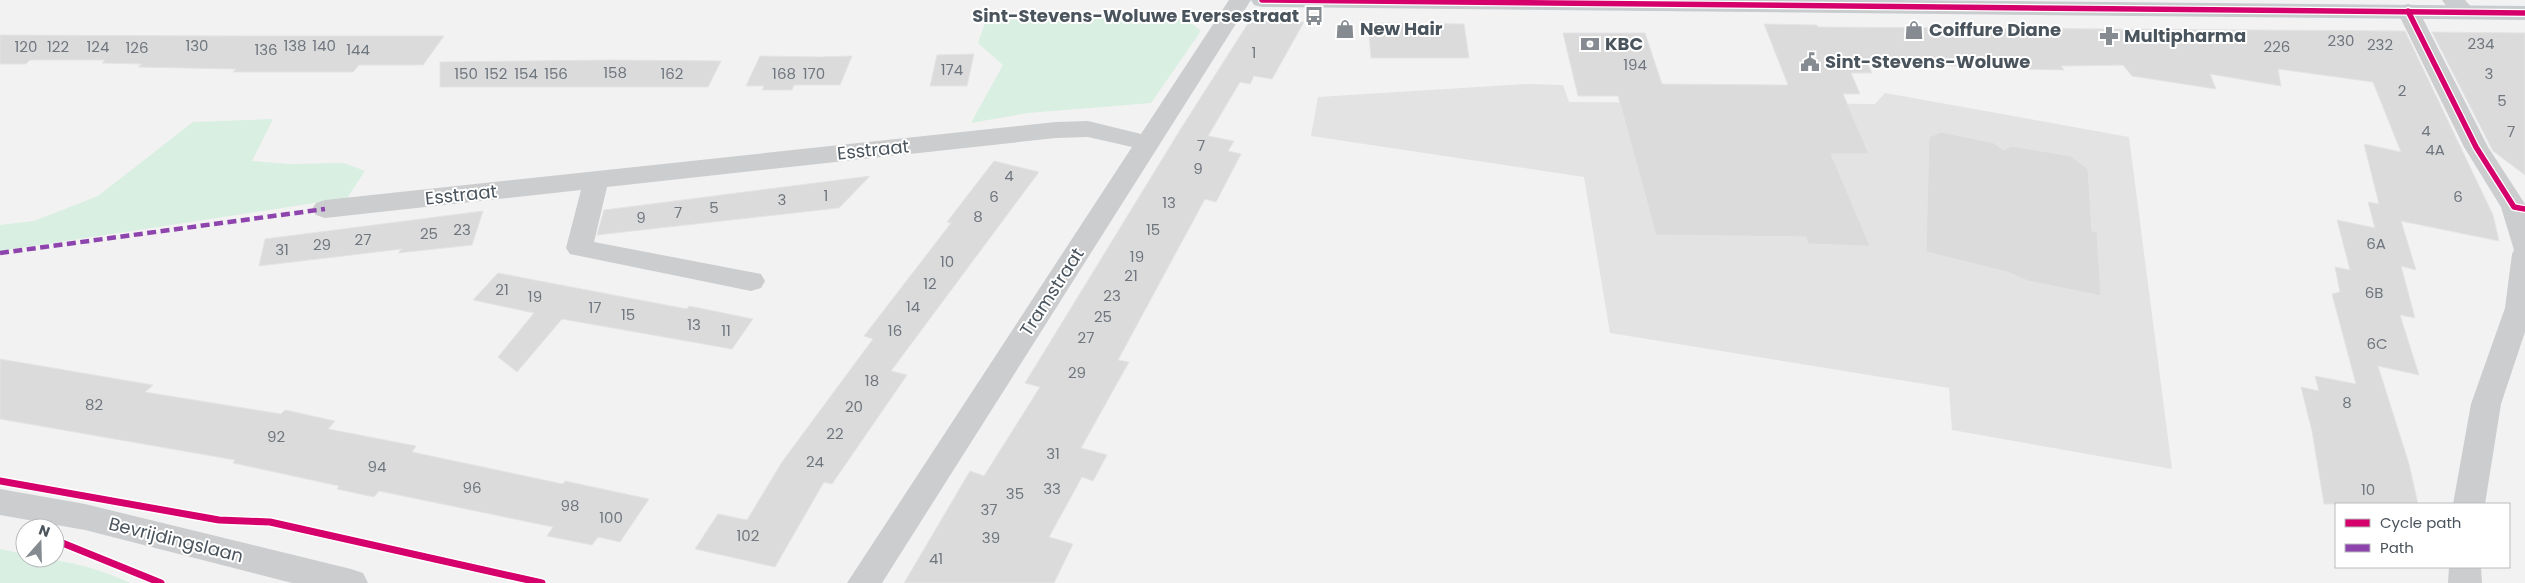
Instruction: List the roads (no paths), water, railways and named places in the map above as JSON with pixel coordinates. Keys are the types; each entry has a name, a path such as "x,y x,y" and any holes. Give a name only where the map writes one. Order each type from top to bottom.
{"main road":[{"path":"1262,0 1898,3 2408,12 2459,6 2525,13"}],"street":[{"name":"Tramstraat","path":"864,583 1240,0"},
{"path":"2408,12 2476,147 2520,208 2525,246"},
{"name":"Esstraat","path":"325,209 1056,130 1088,129 1148,143"},
{"path":"596,181 580,248 751,280"},
{"path":"2469,503 2486,404 2519,308 2525,254"},
{"name":"Bevrijdingslaan","path":"0,502 85,517 183,543 351,583"},
{"path":"2464,568 2465,583"}],"place":[{"name":"Sint-Stevens-Woluwe Eversestraat","path":"1314,16"},
{"name":"New Hair","path":"1345,29"},
{"name":"Coiffure Diane","path":"1914,30"},
{"name":"Multipharma","path":"2109,36"},
{"name":"KBC","path":"1590,44"},
{"name":"Sint-Stevens-Woluwe","path":"1810,62"}]}
